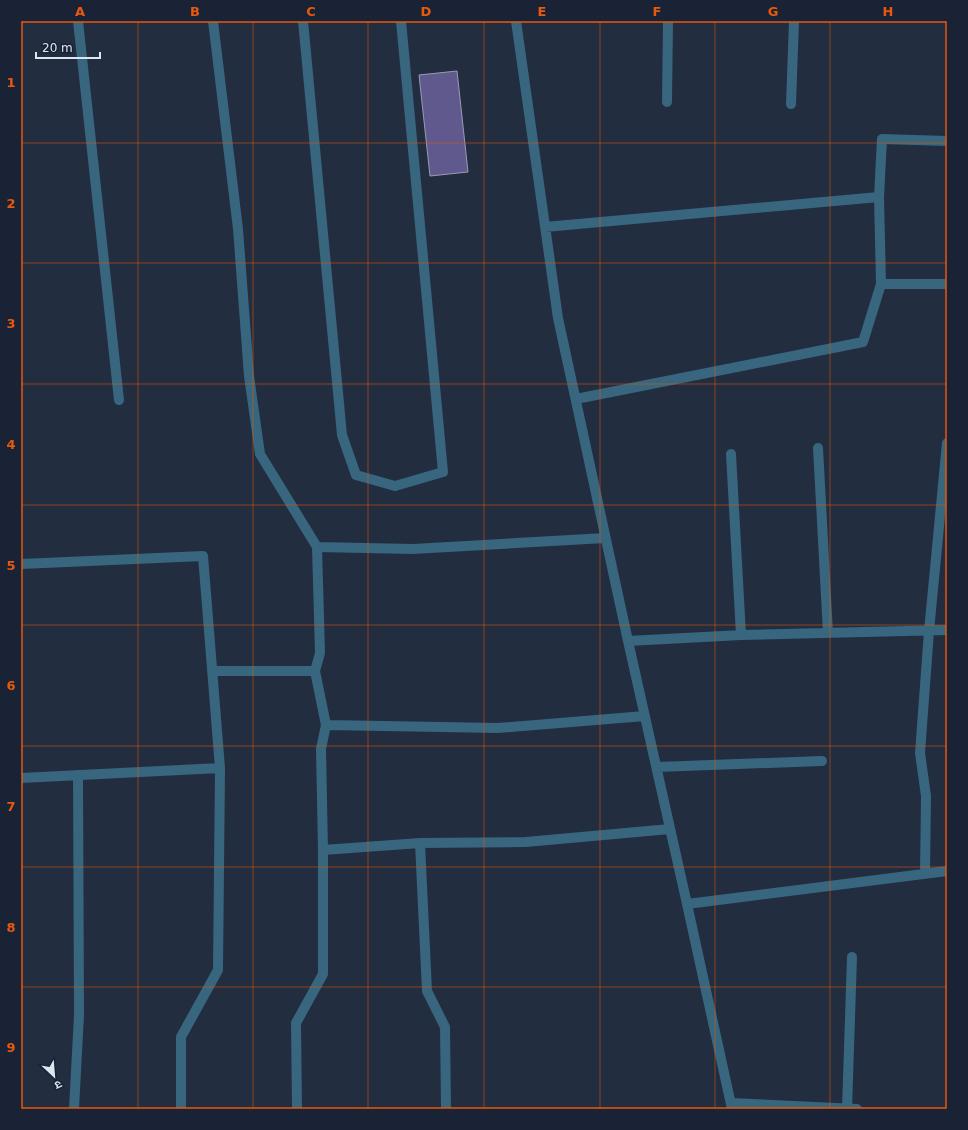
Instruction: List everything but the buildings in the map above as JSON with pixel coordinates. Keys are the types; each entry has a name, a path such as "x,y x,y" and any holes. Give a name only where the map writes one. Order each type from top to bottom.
{"street":[{"path":"78,21 119,400"},
{"path":"213,21 238,229 249,376 260,454 317,547 320,653 315,671 326,725 321,749 323,974 296,1023 297,1109"},
{"path":"303,21 342,435 356,475 395,486 443,472 401,21"},
{"path":"516,21 558,318 605,538 731,1106 857,1109"},
{"path":"667,102 668,21"},
{"path":"791,104 794,21"},
{"path":"576,399 863,342 881,284 879,196 882,139 947,141"},
{"path":"545,227 879,196"},
{"path":"881,284 947,284"},
{"path":"925,874 926,796 920,754 929,631 947,443"},
{"path":"818,448 828,634"},
{"path":"731,454 741,635"},
{"path":"317,547 413,549 605,538"},
{"path":"21,564 203,556 220,768 218,970 181,1037 181,1109"},
{"path":"628,641 741,635 947,630"},
{"path":"212,671 315,671"},
{"path":"326,725 498,728 645,716"},
{"path":"657,767 822,761"},
{"path":"21,778 220,768"},
{"path":"74,1109 79,1015 78,775"},
{"path":"323,850 420,843 526,842 670,829"},
{"path":"420,843 427,990 445,1027 446,1109"},
{"path":"687,904 947,871"},
{"path":"847,1108 852,957"}]}
